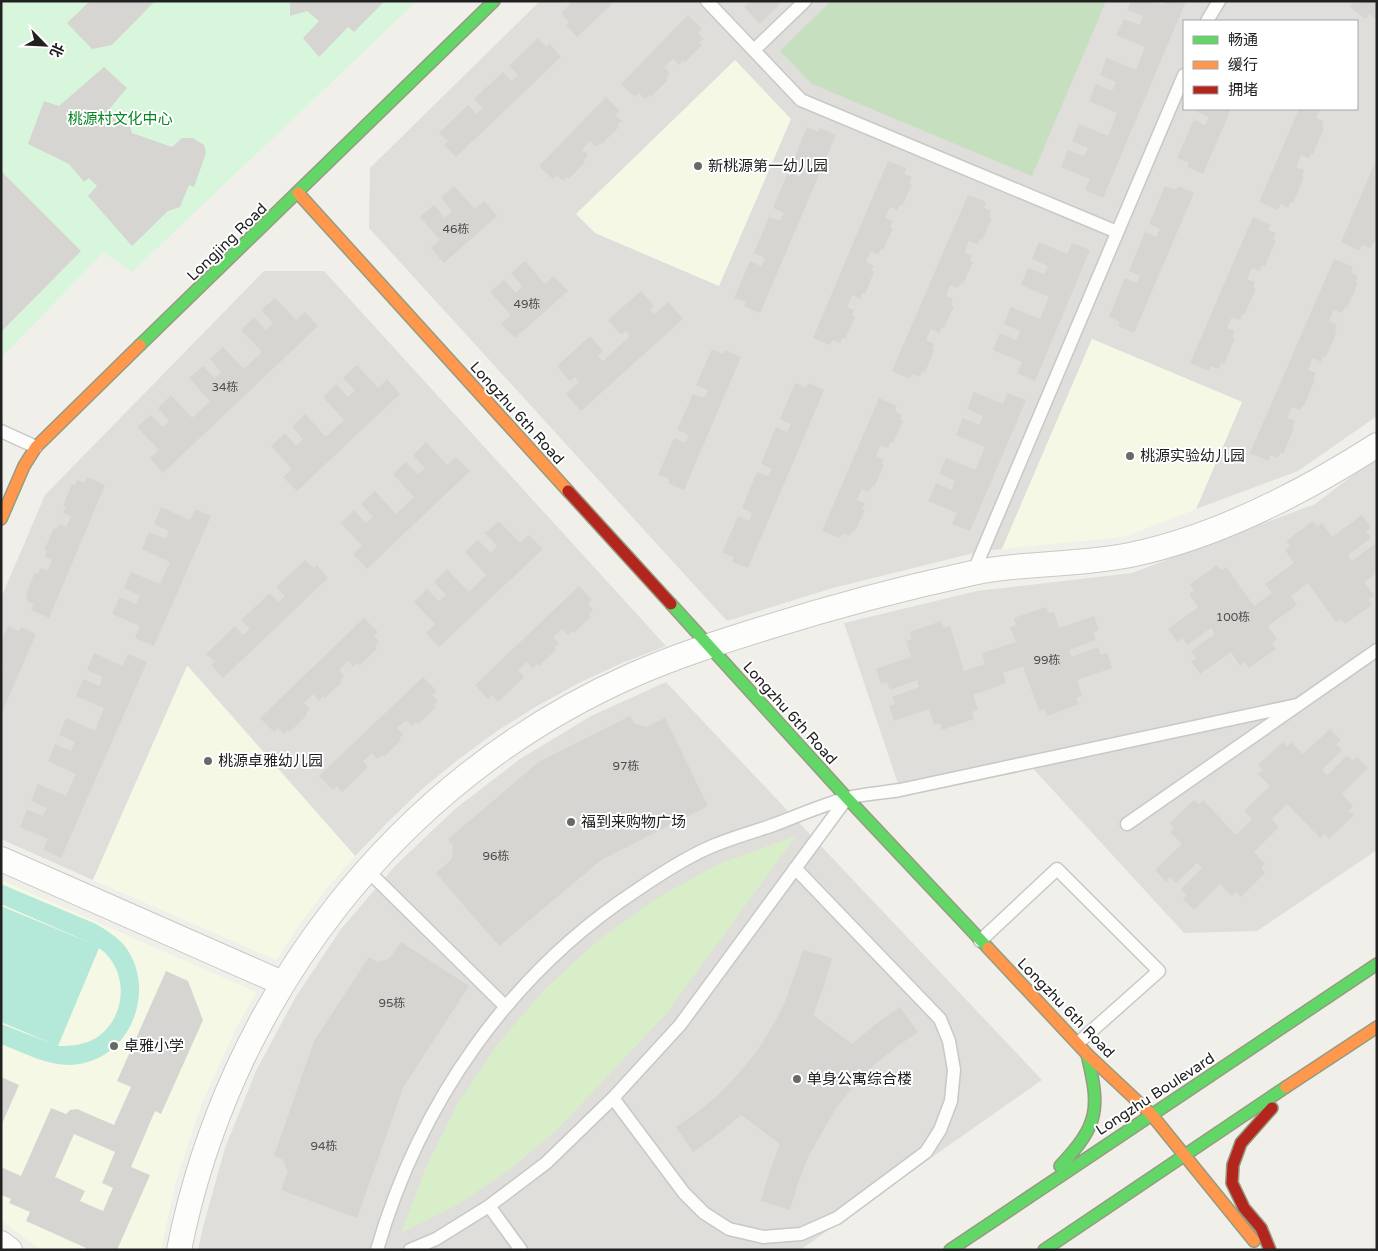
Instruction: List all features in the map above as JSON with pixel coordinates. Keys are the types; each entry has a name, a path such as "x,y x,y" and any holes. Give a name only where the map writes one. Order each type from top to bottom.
{"street":[{"name":"Longjing Road","path":"1,519 24,466 36,447 298,194 494,1"},
{"name":"Longzhu 6th Road","path":"298,194 847,798 1088,1054 1151,1114 1258,1246"},
{"path":"179,1250 195,1183 221,1104 256,1029 282,983 334,909 366,870 395,840 450,790 522,735 624,679 669,660 838,606 973,573 1128,555 1220,527 1307,487 1377,445"},
{"path":"1,859 282,983"},
{"name":"Longzhu Boulevard","path":"950,1250 1377,964"},
{"path":"1044,1250 1183,1155 1377,1028"},
{"path":"1028,1196 1063,1163 1088,1130 1095,1110 1095,1087 1088,1054"},
{"path":"1270,1250 1261,1228 1244,1208 1232,1183 1233,1165 1241,1143 1298,1079"},
{"path":"1,1243 10,1250"}],"lane":[{"path":"707,1 801,100 1117,232"},
{"path":"754,50 805,1"},
{"path":"1207,20 1219,1"},
{"path":"973,573 1183,77"},
{"path":"1,431 36,447"},
{"path":"1127,824 1377,650"},
{"path":"377,1250 403,1173 424,1128 448,1085 475,1045 505,1006 541,968 579,933 619,901 663,872 708,848 847,798 909,788 1297,705"},
{"path":"410,1250 436,1238 489,1206 546,1163 613,1098 680,1025 847,798"},
{"path":"613,1098 684,1193 704,1213 729,1229 763,1237 801,1234 837,1218 926,1152 940,1130 951,1101 954,1070 949,1041 940,1019 795,868"},
{"path":"980,941 1057,869 1159,971 1078,1043"},
{"path":"366,870 505,1006"},
{"path":"489,1206 522,1250"},
{"path":"1244,1250 1258,1246"}],"shaded area":[{"path":"540,1 1377,1 1377,416 1298,471 1196,509 1242,402 1092,339 1002,549 982,551 833,588 727,621 369,228 370,168"},
{"name":"新桃源第一幼儿园","path":"735,60 791,119 719,286 595,233 576,214"},
{"path":"264,271 324,271 666,646 622,663 579,683 497,731 422,789 355,856 188,666 93,880 1,839 1,598 45,495"},
{"name":"桃源实验幼儿园","path":"1092,339 1242,402 1196,509 1124,537 1002,549"},
{"path":"1377,457 1377,850 1257,931 1184,933 1028,763 900,790 844,623 977,591 1132,573 1315,504"},
{"name":"桃源卓雅幼儿园","path":"187,666 355,856 326,889 276,960 93,880"},
{"path":"666,682 1042,1080 800,1250 198,1250 225,1148 256,1071 295,998 341,929 395,866 455,809 520,759 591,716"},
{"name":"卓雅小学","path":"1,880 256,992 236,1028 202,1103 176,1181 161,1250 41,1250 1,1220"}],"green space":[{"name":"桃源村文化中心","path":"1,1 417,1 132,272 104,252 1,358"},
{"path":"831,1 1106,1 1032,176 812,84 780,51"},
{"path":"796,836 666,1014 557,1130 509,1170 457,1205 401,1233 426,1167 458,1103 498,1044 544,990 596,942 654,900 716,865"},
{"path":"1,884 96,924 124,945 134,963 139,982 138,1002 133,1021 123,1038 109,1052 91,1061 70,1065 52,1063 35,1058 1,1044 1,1024 53,1044 1,1022 1,906 95,945 1,904","holes":["99,948 109,957 116,968 120,980 119,1006 114,1018 107,1029 96,1038 78,1045 58,1046"]}],"building":[{"path":"90,1 155,1 112,45 92,49 67,23"},
{"path":"290,1 385,1 354,32 348,27 319,57 303,38 319,21 307,11 290,16"},
{"path":"573,1 615,1 577,37 566,25 569,22 561,13"},
{"path":"750,1 783,1 760,24 744,7"},
{"path":"1131,1 1154,1 1163,5 1165,1 1186,1 1103,198 1085,190 1090,179 1061,167 1068,150 1084,156 1088,148 1072,141 1079,124 1108,136 1117,113 1089,101 1096,84 1112,91 1116,82 1100,75 1107,58 1136,70 1145,47 1116,35 1124,19 1140,25 1143,16 1127,10"},
{"path":"1354,1 1377,1 1377,20 1369,14 1366,19 1350,7"},
{"path":"688,15 702,29 698,33 704,39 699,43 702,45 685,62 683,60 679,65 673,59 664,67 670,73 666,78 668,80 651,97 649,95 645,99 639,93 635,97 621,84"},
{"path":"538,38 546,47 550,44 561,57 456,157 444,145 448,141 439,133 468,105 476,114 483,108 474,99 503,72 511,81 518,75 509,66"},
{"path":"104,67 127,88 106,113 122,119 130,126 132,133 172,147 182,138 193,138 204,145 206,153 194,187 189,185 180,207 168,211 132,246 88,196 97,186 89,178 84,182 69,164 28,144 44,101 59,106"},
{"path":"606,97 620,111 615,115 622,121 617,125 619,127 602,144 600,143 596,147 590,141 582,150 588,155 584,160 585,162 569,179 567,177 563,181 557,175 553,179 539,166"},
{"path":"1198,110 1231,110 1203,174 1187,167 1189,163 1177,158 1194,120 1205,125 1209,117 1197,112"},
{"path":"1299,110 1320,110 1316,118 1324,121 1322,127 1324,128 1313,154 1311,153 1309,158 1301,155 1296,167 1304,170 1302,176 1304,177 1293,203 1291,202 1288,208 1281,204 1278,210 1259,202"},
{"path":"807,127 818,132 820,128 836,135 760,313 744,306 746,302 734,298 750,261 761,266 765,258 754,253 769,217 780,221 784,213 773,208 788,172 800,177 803,169 792,164"},
{"path":"1377,158 1377,238 1370,248 1362,245 1360,251 1341,242"},
{"path":"888,161 906,168 904,174 912,177 909,183 912,184 902,206 900,205 897,210 890,207 885,218 893,221 890,227 893,228 883,250 881,249 878,255 871,251 866,262 874,266 871,271 874,272 865,294 862,293 860,299 852,295 847,307 854,310 852,316 855,317 845,339 843,337 840,343 833,340 830,345 813,338"},
{"path":"1,171 81,251 1,332"},
{"path":"454,186 475,209 484,201 497,216 444,263 431,248 440,240 420,217 434,205 445,218 452,211 441,198"},
{"path":"1165,186 1176,190 1178,186 1194,193 1134,333 1118,326 1120,322 1109,317 1125,278 1137,283 1140,276 1129,271 1145,232 1156,237 1160,229 1149,224"},
{"path":"968,195 986,202 984,208 991,211 989,217 992,218 982,240 980,239 977,244 969,241 965,252 972,255 970,261 973,262 963,284 961,283 958,288 950,285 946,296 953,299 951,305 954,306 944,328 942,327 939,333 931,329 926,340 934,344 932,349 934,351 925,372 922,371 920,377 912,374 910,379 892,371"},
{"path":"1253,217 1270,225 1268,230 1276,233 1273,239 1276,240 1265,266 1262,265 1260,271 1252,268 1247,279 1255,282 1253,288 1256,289 1244,315 1242,314 1240,320 1232,317 1227,328 1235,331 1232,337 1235,338 1224,364 1221,363 1219,369 1211,366 1209,371 1190,363"},
{"path":"1039,242 1067,254 1072,243 1090,250 1035,381 1017,373 1022,362 993,350 1000,333 1016,340 1020,331 1004,324 1011,307 1040,319 1049,297 1021,285 1028,268 1044,274 1048,266 1032,259"},
{"path":"1334,259 1353,267 1351,273 1358,276 1356,282 1358,283 1347,308 1345,307 1342,313 1334,310 1329,321 1337,324 1335,330 1337,331 1326,357 1323,356 1321,362 1313,358 1308,370 1316,373 1313,378 1315,379 1304,406 1302,405 1300,410 1292,407 1287,418 1295,421 1283,454 1280,453 1278,458 1271,455 1268,461 1250,453"},
{"path":"525,261 545,284 554,276 568,291 515,338 501,324 511,315 490,292 504,280 516,293 522,286 511,273"},
{"path":"641,291 654,306 650,310 654,315 668,302 683,319 581,411 566,394 579,382 575,377 570,381 557,366 590,336 603,351 598,356 603,361 630,336 626,331 621,335 608,320"},
{"path":"275,298 296,320 305,312 318,326 163,473 150,458 159,450 137,427 151,415 163,427 169,421 158,408 171,395 192,418 210,401 189,378 203,366 214,378 221,372 210,359 223,347 244,369 262,352 241,330 254,317 266,330 273,323 261,310"},
{"path":"712,349 723,354 725,350 741,357 684,490 668,483 670,479 658,475 674,438 685,443 689,435 677,430 693,394 704,398 708,390 696,385"},
{"path":"357,365 378,388 387,379 400,394 297,491 283,477 292,469 271,446 285,433 296,446 303,439 292,427 305,414 326,437 344,420 323,397 336,384 348,397 355,391 343,378"},
{"path":"795,383 806,388 808,383 824,390 748,568 732,562 734,557 722,553 738,516 749,521 752,513 742,508 757,472 768,476 772,469 761,464 776,427 787,432 791,424 780,419"},
{"path":"974,392 1003,404 1007,393 1026,400 970,531 952,524 957,513 928,501 936,483 952,490 955,481 939,474 946,458 975,470 985,447 956,435 963,418 979,425 983,416 967,409"},
{"path":"879,398 897,406 895,411 902,415 900,420 903,421 893,443 891,442 888,448 881,445 876,456 884,459 881,464 884,465 874,487 872,486 869,492 862,489 857,500 865,503 862,508 865,510 855,531 853,530 850,536 843,533 840,538 822,531"},
{"path":"426,442 447,465 456,457 470,471 367,569 353,554 362,546 341,523 354,510 366,523 373,517 361,504 375,491 396,514 414,497 393,474 406,462 418,474 425,468 413,455"},
{"path":"87,477 105,485 49,618 31,610 34,604 26,601 28,595 26,594 35,572 38,574 40,568 48,571 52,560 45,557 47,551 44,550 54,528 56,529 59,524 66,527 71,516 63,513 66,507 63,506 72,484 75,485 77,480 85,483"},
{"path":"161,507 190,520 195,509 211,516 154,646 135,638 140,626 112,614 120,597 136,604 140,596 124,588 131,572 160,584 170,562 142,549 149,532 166,539 169,531 154,524"},
{"path":"1362,515 1371,528 1366,531 1371,538 1348,555 1352,561 1375,544 1377,546 1377,573 1364,582 1374,595 1369,599 1372,605 1345,624 1341,619 1336,622 1308,583 1291,596 1297,605 1268,626 1277,639 1272,643 1276,649 1249,668 1245,662 1240,666 1231,652 1200,674 1191,661 1196,658 1191,651 1215,634 1211,628 1187,645 1182,638 1177,642 1168,629 1198,607 1189,594 1194,590 1190,584 1217,565 1221,570 1226,567 1254,606 1272,593 1265,584 1294,563 1285,550 1290,546 1286,541 1313,521 1317,527 1322,523 1332,537"},
{"path":"499,521 520,543 529,535 543,549 439,647 426,633 435,624 414,602 427,589 439,601 446,595 434,582 447,569 469,592 486,575 465,552 478,540 491,553 497,546 485,533"},
{"path":"305,560 314,568 317,565 328,578 223,678 211,665 215,662 206,654 235,626 243,635 250,629 241,620 270,593 278,602 285,596 276,587"},
{"path":"579,586 592,600 588,604 593,610 589,615 591,617 574,633 572,631 567,635 562,629 553,637 559,644 554,648 556,650 539,666 537,664 532,668 527,662 518,670 524,677 498,702 492,695 488,699 475,685"},
{"path":"1046,607 1048,613 1054,612 1059,628 1094,616 1099,630 1093,633 1096,640 1069,650 1071,657 1098,647 1101,655 1107,653 1112,668 1077,680 1082,696 1076,698 1079,704 1047,716 1044,709 1039,711 1023,666 1003,673 1006,683 973,695 978,710 972,712 974,719 942,730 940,723 934,725 929,709 894,721 889,706 895,704 892,697 919,687 917,680 890,690 887,682 881,684 876,669 911,657 906,641 912,639 910,632 941,621 943,628 950,626 964,671 985,664 982,653 1016,642 1010,627 1016,625 1014,618"},
{"path":"364,618 378,632 374,636 379,642 375,646 377,649 360,665 357,663 353,667 348,661 339,670 344,676 340,680 342,682 325,698 323,696 319,701 313,694 304,703 310,709 306,713 307,715 290,732 288,730 284,734 278,728 274,732 260,718"},
{"path":"8,626 19,631 21,627 36,634 1,715 1,672 3,667 1,666 1,641"},
{"path":"94,653 122,666 128,654 147,662 61,858 43,850 48,839 20,827 27,810 43,816 47,808 31,801 38,784 66,796 76,774 48,761 55,744 71,751 75,742 59,735 66,718 95,731 104,708 76,696 83,679 99,686 103,677 87,670"},
{"path":"423,677 437,691 432,695 438,701 434,706 436,707 418,724 416,722 412,726 406,720 397,728 403,734 399,739 401,740 384,757 382,755 377,759 372,753 363,761 368,767 342,792 337,786 333,790 319,776"},
{"name":"福到来购物广场","path":"630,716 634,723 646,727 665,718 708,806 601,860 499,946 436,873 452,859 453,846 448,839 540,761"},
{"path":"1330,729 1341,740 1336,744 1342,750 1322,770 1327,776 1347,755 1353,761 1357,757 1368,768 1342,794 1353,806 1349,811 1354,815 1329,839 1325,834 1320,838 1287,804 1272,819 1279,827 1254,852 1265,864 1261,868 1265,873 1241,897 1236,892 1232,896 1220,884 1194,910 1183,899 1187,895 1181,889 1202,868 1197,863 1176,883 1170,877 1166,882 1155,870 1182,844 1170,832 1174,828 1170,823 1194,800 1199,804 1203,800 1236,835 1252,819 1244,811 1270,786 1258,774 1263,770 1258,765 1283,742 1287,747 1291,742 1303,754"},
{"path":"401,942 469,986 404,1086 357,1218 281,1190 288,1171 282,1159 274,1156 314,1041 369,957 377,962 389,959"},
{"name":"单身公寓综合楼","path":"803,950 832,958 813,1015 852,1044 900,1007 918,1032 873,1066 836,1108 808,1157 790,1210 761,1201 780,1144 741,1115 693,1152 676,1127 720,1093 757,1051 785,1002"},
{"path":"166,971 188,981 203,1020 161,1114 155,1111 131,1167 150,1175 117,1250 85,1250 86,1248 26,1221 30,1212 9,1203 11,1199 1,1195 1,1167 21,1176 51,1108 66,1114 70,1110 77,1109 114,1125 131,1087 117,1081","holes":["74,1134 115,1152 102,1183 113,1188 103,1211 80,1201 85,1191 55,1177"]},
{"path":"1,1077 19,1085 1,1126"}],"traffic: fast":[{"path":"140,345 494,1"},
{"path":"671,604 847,798 988,948"},
{"path":"950,1250 1377,964"},
{"path":"1060,1166 1083,1138 1090,1126 1093,1114 1095,1102 1094,1088 1087,1054"},
{"path":"1044,1250 1286,1087"}],"traffic: slow":[{"path":"298,193 568,491"},
{"path":"1,519 24,466 36,447 140,345"},
{"path":"988,948 1087,1054 1151,1114 1254,1241"},
{"path":"1286,1087 1377,1027"}],"traffic: jam":[{"path":"568,491 671,604"},
{"path":"1270,1250 1261,1228 1244,1208 1232,1183 1233,1165 1241,1143 1272,1108"}],"place":[{"name":"新桃源第一幼儿园","path":"698,166"},
{"name":"桃源实验幼儿园","path":"1130,456"},
{"name":"桃源卓雅幼儿园","path":"208,761"},
{"name":"福到来购物广场","path":"571,822"},
{"name":"卓雅小学","path":"114,1046"},
{"name":"单身公寓综合楼","path":"797,1079"}]}
